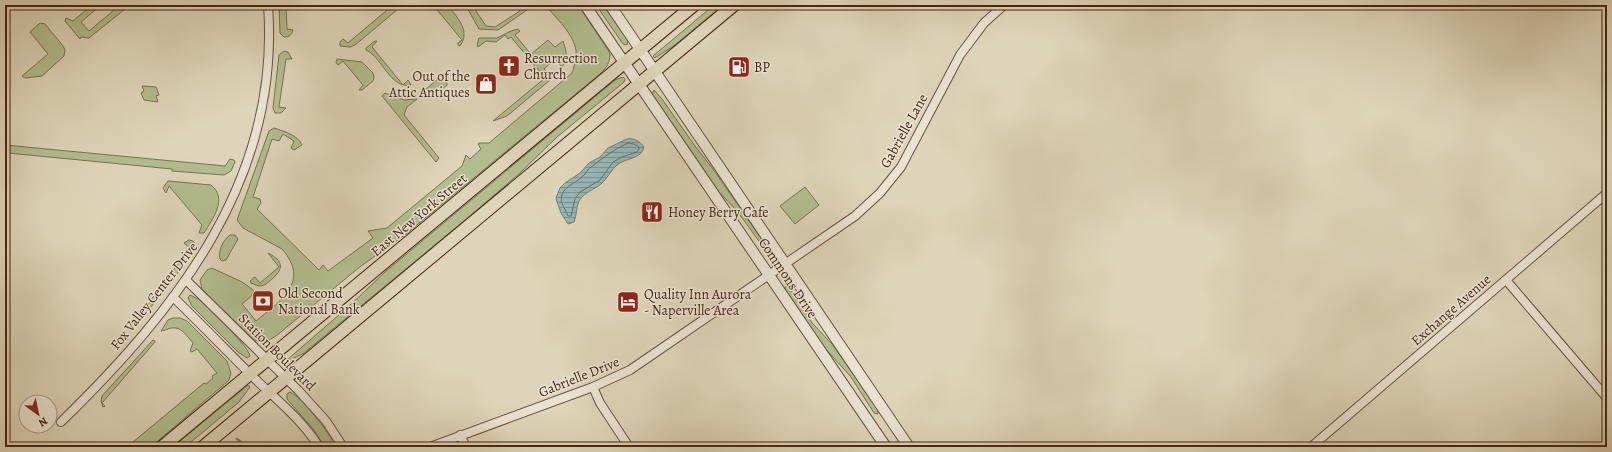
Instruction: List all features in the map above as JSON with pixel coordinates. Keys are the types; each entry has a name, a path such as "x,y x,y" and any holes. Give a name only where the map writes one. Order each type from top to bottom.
{"main road":[{"name":"East New York Street","path":"162,447 694,5"},
{"path":"203,447 734,5"}],"street":[{"name":"Fox Valley Center Drive","path":"61,422 112,370 173,297 210,243 228,210 245,169 260,115 268,64 268,5"},
{"name":"Commons Drive","path":"585,5 886,447"},
{"name":"Commons Drive","path":"610,5 909,447"},
{"name":"Gabrielle Lane","path":"784,264 855,216 889,184 904,162 960,55 984,23 1004,5"},
{"name":"Exchange Avenue","path":"1311,447 1607,193"},
{"name":"Gabrielle Drive","path":"430,447 594,387 630,370 784,264"},
{"name":"Station Boulevard","path":"186,280 286,378 326,421 343,447"},
{"path":"1506,280 1607,398"},
{"path":"173,297 302,424 319,447"},
{"path":"594,387 600,403 629,447"},
{"path":"460,436 466,447"}],"green space":[{"path":"92,5 101,5 81,22 89,31 120,5 130,5 89,38 81,37 80,39 65,21 66,18 73,21"},
{"path":"279,5 286,5 287,29 293,30 288,37 284,37 280,33"},
{"path":"393,5 403,5 355,45 350,47 340,46 340,42 343,39 348,43"},
{"path":"433,5 448,5 459,19 462,24 464,35 460,46 458,43 462,40"},
{"path":"516,5 528,5 527,10 498,30 479,29 466,6 474,8 486,26 495,27 520,11"},
{"path":"545,5 578,5 610,53 608,65 600,74 406,234 361,266 273,338 263,341 254,340 202,289 200,280 207,270 212,268 242,282 255,293 242,304 256,321 282,298 289,290 293,281 294,271 290,261 282,249 243,228 237,220 269,131 274,128 286,132 294,136 302,145 294,150 291,148 294,141 283,134 279,141 272,139 253,197 260,199 261,203 257,209 319,270 323,265 328,271 373,238 368,231 387,228 462,166 466,155 470,159 481,149 478,144 479,143 489,143 572,73 576,57 575,45 564,26"},
{"path":"596,5 604,5 628,40 627,45 623,44"},
{"path":"714,5 723,5 675,45 655,58 653,56"},
{"path":"40,23 45,24 63,46 65,50 64,56 42,76 25,78 22,76 48,54 30,32"},
{"path":"518,29 520,31 515,35 531,54 548,40 555,47 563,41 566,51 566,61 562,67 555,59 544,69 549,74 553,72 556,75 507,116 493,121 545,78 511,37 508,39 505,35 496,42 486,41 478,47 477,45 479,38 497,38"},
{"path":"377,41 372,47 403,84 392,78 377,59 366,50 366,48"},
{"path":"284,51 288,52 292,59 286,59 279,107 286,108 281,113 275,113 273,108 279,55"},
{"path":"337,59 362,62 373,73 373,81 362,90 359,90 363,85 343,61 338,65 336,63"},
{"path":"441,76 447,76 447,85 431,98 423,97 424,91"},
{"path":"623,77 625,79 624,82 557,137 520,173 470,216 304,353 288,361 287,360 347,308 385,272 615,80"},
{"path":"408,80 411,85 404,85"},
{"path":"142,86 156,87 159,95 156,96 158,102 144,100 141,93 144,91"},
{"path":"654,90 713,169 769,250 767,252 737,211 718,191 652,94"},
{"path":"385,93 404,100 417,99 407,107 404,115 439,158 436,162 382,96"},
{"path":"5,145 225,166 230,159 234,160 235,162 231,171 224,175 172,171 172,169 8,153 5,152"},
{"path":"168,181 211,185 216,190 219,202 215,215 204,233 199,233 202,225 169,186 166,193 163,188"},
{"path":"805,187 819,205 795,224 780,206"},
{"path":"230,235 235,235 238,239 226,260 222,261 220,259 220,249"},
{"path":"189,240 193,241 195,248 172,281 141,319 135,319 133,315 134,310 141,313 190,248 184,243"},
{"path":"268,253 277,259 280,269 266,284 259,286 251,283 250,281 255,277 260,283 279,267"},
{"path":"788,286 813,324 832,344 878,410 878,414 874,413 851,377 822,345 785,289 785,287"},
{"path":"190,295 201,301 220,320 248,351 250,356 247,358 238,352 192,306 188,298"},
{"path":"180,318 187,321 227,361 231,373 229,380 151,447 127,447 204,383 206,384 213,378 212,376 217,373 197,349 192,352 190,351 193,343 181,330 171,328 161,331 168,320"},
{"path":"153,340 155,342 102,403 105,406 103,407 101,401 102,396"},
{"path":"248,385 250,387 239,402 185,447 173,447"},
{"path":"290,392 301,400 315,416 329,434 336,447 325,447 314,430 287,399 287,394"}],"water":[{"path":"627,139 632,139 639,142 644,147 643,151 637,156 617,165 601,184 584,195 578,203 574,222 568,224 561,213 556,198 560,188 580,173 589,163 600,157 608,148"}],"waterway":[{"path":"237,439 248,447"}],"place":[{"name":"Resurrection Church","path":"509,66"},
{"name":"BP","path":"739,67"},
{"name":"Out of the Attic Antiques","path":"486,84"},
{"name":"Honey Berry Cafe","path":"652,212"},
{"name":"Old Second National Bank","path":"263,301"},
{"name":"Quality Inn Aurora - Naperville Area","path":"628,302"}]}
